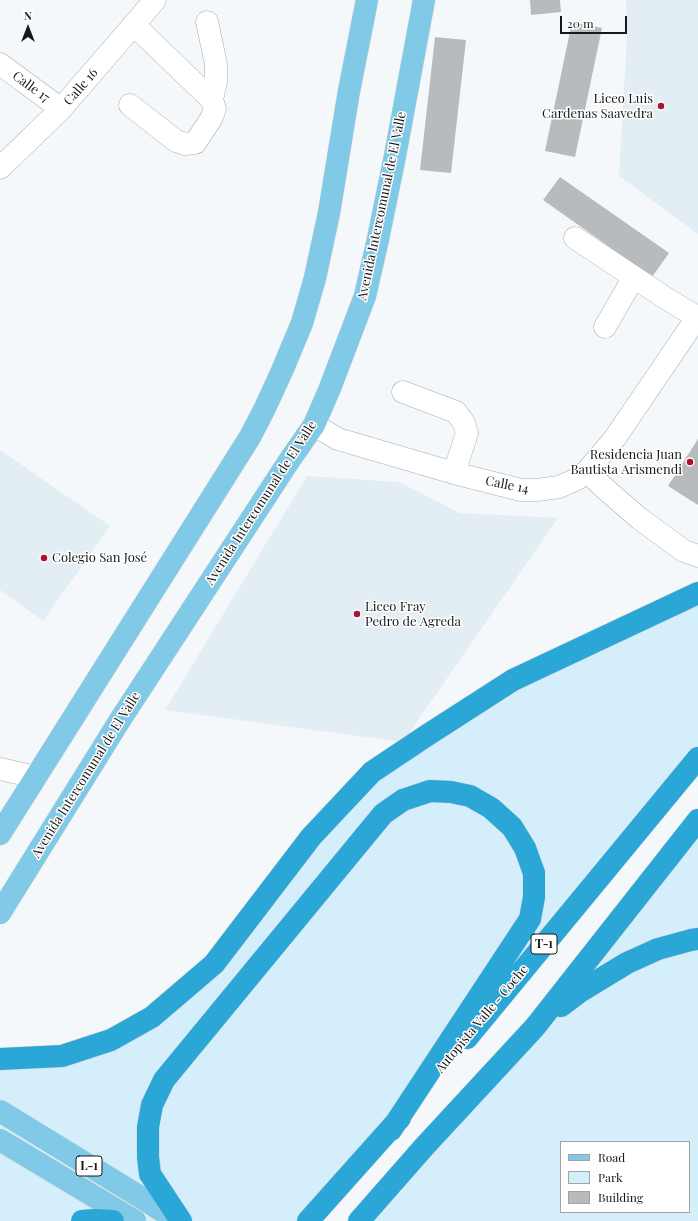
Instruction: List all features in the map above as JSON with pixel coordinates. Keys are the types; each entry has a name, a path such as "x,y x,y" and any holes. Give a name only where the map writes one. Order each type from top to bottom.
{"highway":[{"path":"0,1059 62,1056 111,1040 152,1017 214,964 311,837 372,772 513,680 698,593"},
{"name":"Autopista Valle - Coche","path":"308,1221 391,1130 698,758"},
{"path":"181,1221 150,1174 148,1157 148,1127 152,1105 164,1080 383,814 404,800 430,791 451,792 470,796 486,805 512,827 525,848 534,873 534,897 530,919 391,1130"},
{"path":"359,1221 424,1147 535,1027 698,820"},
{"path":"535,1027 581,991 628,963 658,949 698,939"},
{"path":"82,1221 113,1221"}],"main road":[{"path":"0,834 250,437 282,371 302,323 316,278 329,213 349,91 367,0"},
{"name":"Avenida Intercomunal de El Valle","path":"0,913 120,720 314,425 330,388 365,296 390,179 424,0"},
{"name":"L-1","path":"0,1111 178,1221"},
{"name":"L-1","path":"0,1140 134,1221"}],"street":[{"name":"Calle 16","path":"0,168 61,109 155,0"},
{"path":"207,22 216,64 216,81 212,100"},
{"path":"130,106 176,141 185,144 195,142 211,119 215,109 212,100 134,25"},
{"name":"Calle 17","path":"0,64 61,109"},
{"path":"575,238 667,299 695,327"},
{"path":"606,327 634,277"},
{"name":"Calle 14","path":"314,425 338,439 454,473 521,490 537,490 558,487 576,479 587,471 615,438 695,327"},
{"path":"404,392 456,412 464,423 466,432 454,473"},
{"path":"587,471 602,487 640,519 684,551 698,556"},
{"path":"0,769 36,777"}],"shaded area":[{"name":"Liceo Luis Cardenas Saavedra","path":"626,0 698,0 698,234 619,176 627,36"},
{"name":"Colegio San José","path":"0,450 110,526 43,621 0,590"},
{"name":"Liceo Fray Pedro de Agreda","path":"307,476 399,482 460,513 558,518 403,742 165,710"}],"green space":[{"path":"698,593 698,758 391,1130 308,1221 0,1221 0,1059 111,1040 214,964 311,837 429,734"},
{"path":"698,820 698,1221 359,1221"}],"building":[{"path":"530,0 560,0 561,12 531,15"},
{"path":"572,22 602,28 575,157 545,151"},
{"path":"435,37 466,40 451,173 420,170"},
{"path":"560,177 669,253 652,277 543,200"},
{"name":"Residencia Juan Bautista Arismendi","path":"698,439 698,505 668,486"}],"place":[{"name":"Liceo Luis Cardenas Saavedra","path":"661,106"},
{"name":"Residencia Juan Bautista Arismendi","path":"690,462"},
{"name":"Colegio San José","path":"44,558"},
{"name":"Liceo Fray Pedro de Agreda","path":"357,614"}]}
